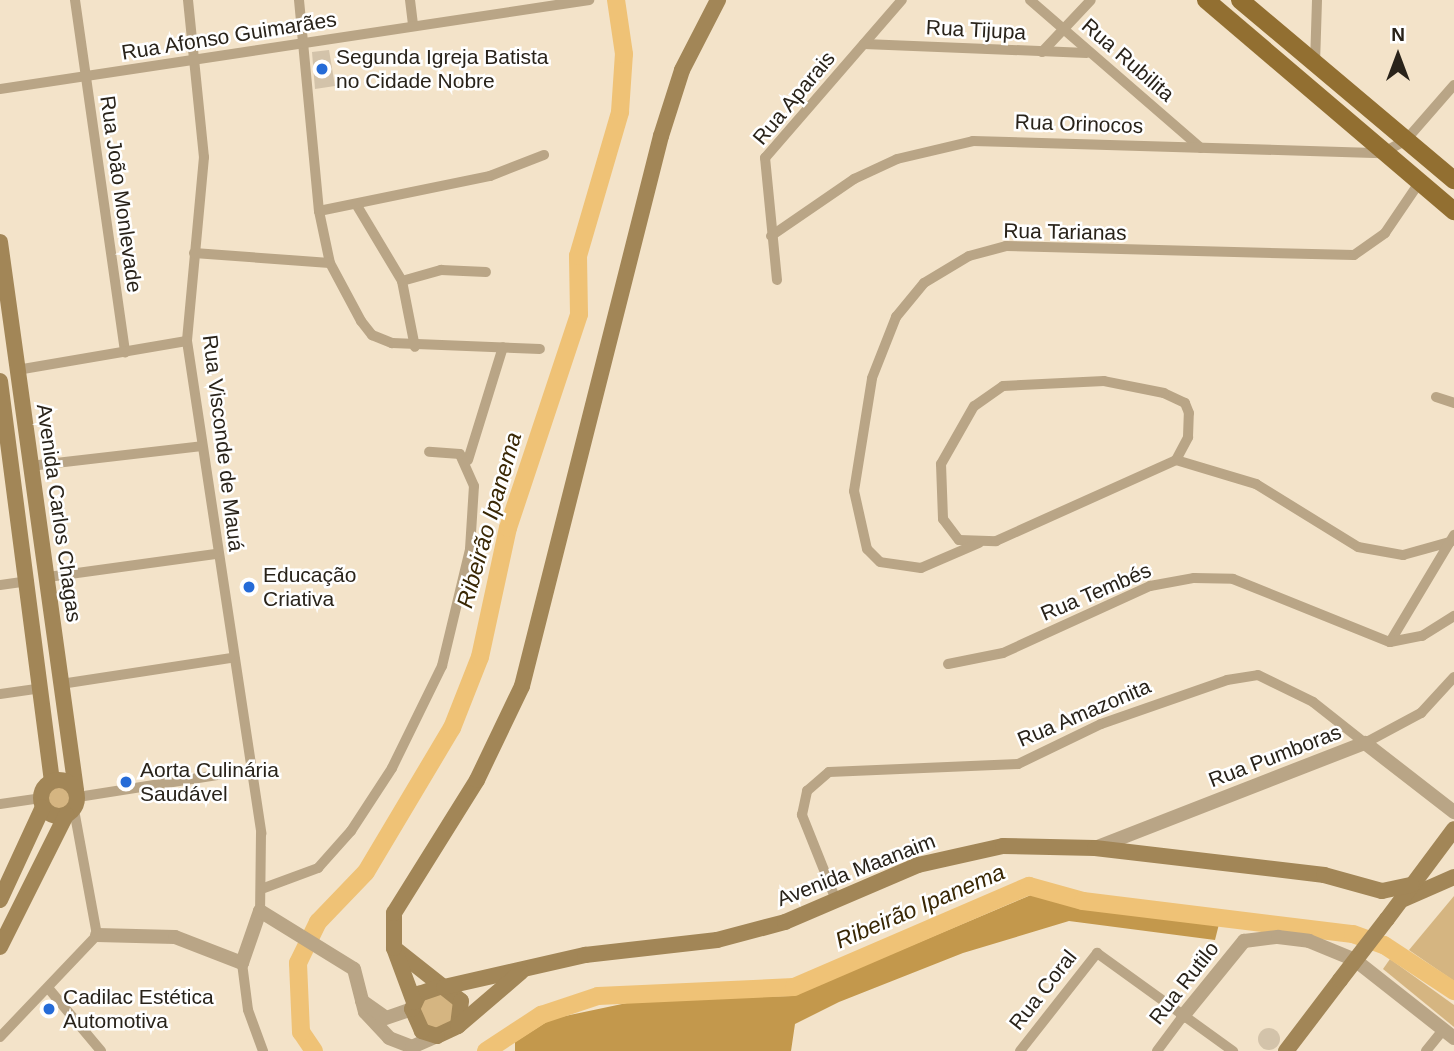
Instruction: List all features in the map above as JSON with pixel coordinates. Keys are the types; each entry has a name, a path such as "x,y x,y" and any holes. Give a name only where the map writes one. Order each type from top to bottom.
{"main road":[{"path":"394,948 461,1001 458,1026 437,1036 422,1031 394,948 393,920 402,895 477,780 522,686 661,136 682,70 718,0"},
{"path":"1206,0 1382,153 1454,211"},
{"path":"1240,0 1454,180"},
{"name":"Avenida Carlos Chagas","path":"0,242 48,577 73,803"},
{"name":"Avenida Carlos Chagas","path":"0,381 6,473 29,580 52,781"},
{"path":"0,900 52,781 73,803"},
{"path":"42,803 73,803"},
{"path":"0,947 73,803"},
{"path":"1292,1047 1454,829"},
{"name":"Avenida Maanaim","path":"443,987 584,955 717,940 836,900 964,852 1095,848 1324,875 1372,890 1408,892"},
{"path":"1408,892 1454,877"},
{"name":"Avenida Maanaim","path":"1372,890 1390,916"},
{"name":"Avenida Maanaim","path":"458,1026 523,970"},
{"path":"413,1005 425,989 443,987"}],"street":[{"name":"Rua João Monlevade","path":"75,0 125,352"},
{"name":"Rua Visconde de Mauá","path":"188,0 196,62 204,189 194,253 187,341 264,888 260,911 242,963 248,1010 263,1051"},
{"path":"299,0 306,44 319,211 330,263 372,335 415,347 540,349"},
{"path":"410,0 414,26"},
{"name":"Rua Aparais","path":"777,280 765,158 902,0"},
{"name":"Rua Rubilita","path":"1030,0 1087,53 1201,148"},
{"path":"1042,52 1066,31 1091,0"},
{"path":"1315,64 1317,0"},
{"name":"Rua Afonso Guimarães","path":"0,89 589,2"},
{"name":"Rua Tijupa","path":"864,44 1087,53"},
{"path":"1382,153 1406,140 1454,85"},
{"name":"Rua Orinocos","path":"771,236 854,179 897,159 974,141 1382,153"},
{"path":"319,211 490,176 544,155"},
{"name":"Rua Tarianas","path":"1176,460 1058,515 979,543 921,568 880,562 867,550 854,491 872,378 896,317 924,283 969,256 1006,246 1354,256 1385,233 1419,183"},
{"path":"355,204 402,281 415,347"},
{"path":"194,253 330,263"},
{"path":"402,281 441,270 486,272"},
{"path":"17,370 187,341"},
{"path":"264,888 318,868 351,831 392,768 442,666 470,549 476,505 468,460 503,347"},
{"path":"979,543 948,531 941,464 974,406 1003,386 1104,381 1164,393 1185,403 1189,413 1188,437 1176,460 1256,484 1358,547 1403,555 1452,539"},
{"path":"1436,397 1454,403"},
{"path":"30,466 202,446"},
{"path":"429,452 451,451 468,460"},
{"path":"1390,642 1452,539"},
{"path":"48,577 215,554"},
{"name":"Rua Tembés","path":"948,664 1003,653 1150,586 1194,578 1233,579 1390,642"},
{"path":"0,585 29,580"},
{"path":"1390,642 1422,636 1454,616"},
{"path":"61,684 230,659"},
{"name":"Rua Amazonita","path":"836,900 802,815 807,791 829,772 1018,764 1101,724 1227,680 1258,676 1313,702 1454,812"},
{"name":"Rua Pumboras","path":"1095,848 1365,743 1421,713 1454,677"},
{"path":"0,694 42,688"},
{"path":"97,935 73,803 249,770"},
{"path":"0,804 42,803"},
{"path":"260,911 343,959 360,980 362,1001 372,1024 389,1038 412,1047 437,1036"},
{"path":"0,1037 49,989 97,935 175,937 242,963"},
{"name":"Rua Rutilo","path":"1157,1051 1244,941 1278,937 1332,948 1449,1033"},
{"name":"Rua Coral","path":"1020,1051 1097,953 1183,1016"},
{"path":"49,989 101,1051"},
{"path":"362,1001 386,1018 413,1005"},
{"path":"1183,1016 1233,1051"},
{"path":"1426,1051 1449,1033"}],"shaded area":[{"path":"59,784 69,788 73,798 69,808 59,812 49,808 45,798 49,788"},
{"path":"1031,895 1219,924 1215,940 1069,921 963,953 839,1002 795,1024 791,1051 515,1051 515,1042 551,1019 641,1000 792,996"},
{"path":"1454,896 1454,981 1409,950"},
{"path":"1390,959 1454,1005 1454,1027 1383,969"},
{"path":"432,991 456,1000 454,1026 428,1030 418,1006"}],"building":[{"name":"Segunda Igreja Batista no Cidade Nobre","path":"329,50 335,86 315,89 312,52"},
{"path":"1269,1028 1277,1031 1280,1039 1277,1047 1269,1050 1261,1047 1258,1039 1261,1031"}],"waterway":[{"name":"Ribeirão Ipanema","path":"314,1051 301,1032 298,963 318,922 366,872 452,728 480,657 508,528 579,314 578,256 620,112 624,54 616,0"},
{"name":"Ribeirão Ipanema","path":"486,1051 541,1015 598,996 794,987 1029,886 1083,901 1353,934 1384,945 1454,991"}],"place":[{"name":"Segunda Igreja Batista no Cidade Nobre","path":"322,69"},
{"name":"Educação Criativa","path":"249,587"},
{"name":"Aorta Culinária Saudável","path":"126,782"},
{"name":"Cadilac Estética Automotiva","path":"49,1009"}]}
